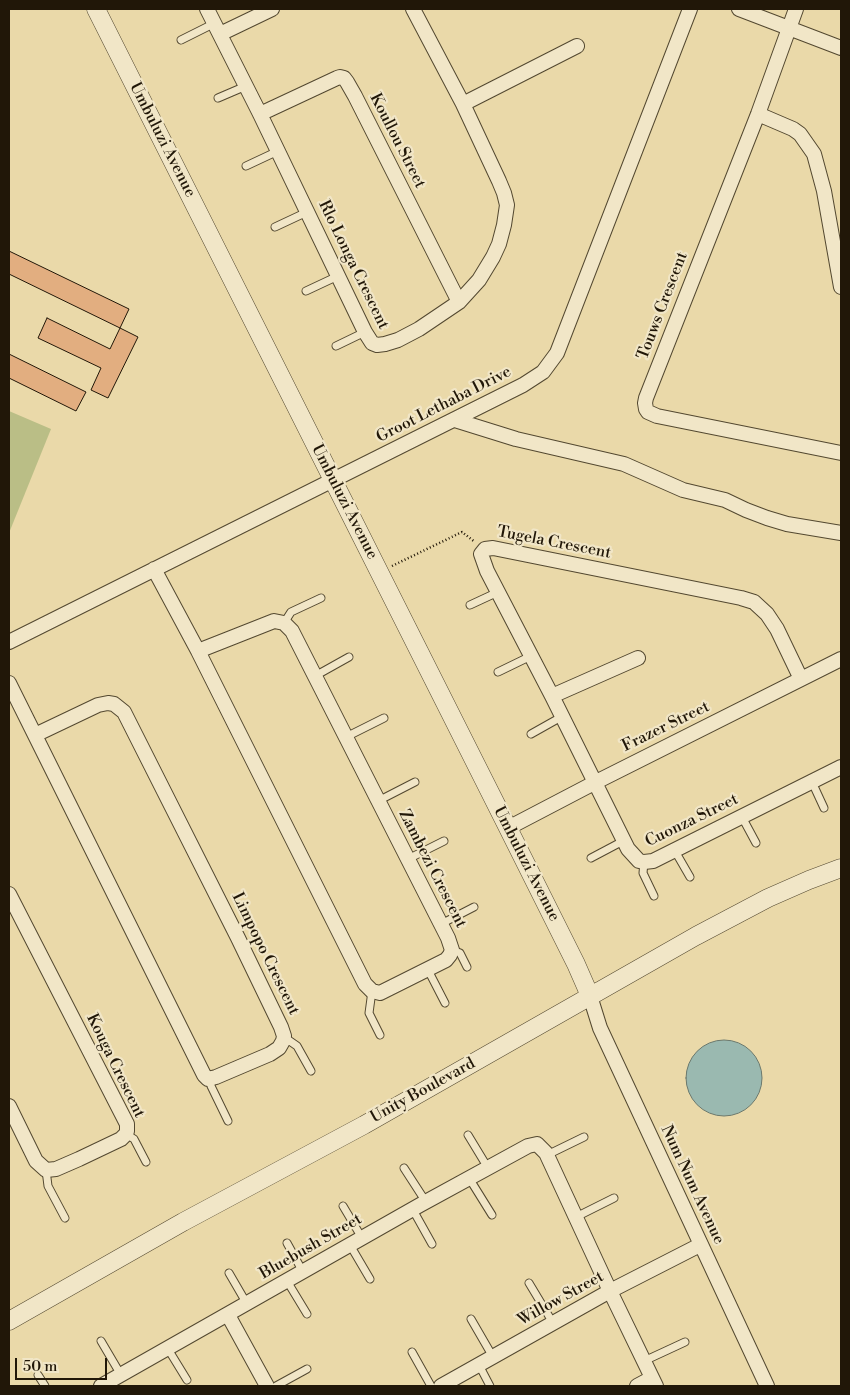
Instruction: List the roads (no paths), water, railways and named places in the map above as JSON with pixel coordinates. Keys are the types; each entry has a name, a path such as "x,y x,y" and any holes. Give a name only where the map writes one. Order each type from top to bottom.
{"street":[{"name":"Umbuluzi Avenue","path":"96,9 508,828 590,996"},
{"name":"Rlo Longa Crescent","path":"207,9 365,332 372,342 377,345 398,340 419,329 459,302 479,280 493,257 504,226 507,205 499,181 463,104 413,9"},
{"path":"217,29 272,9"},
{"name":"Groot Lethaba Drive","path":"9,642 455,420 532,380 543,372 557,352 690,9"},
{"path":"739,9 841,48"},
{"name":"Touws Crescent","path":"796,9 758,114 646,398 646,409 650,414 657,416 841,453"},
{"path":"463,104 577,46"},
{"name":"Koullou Street","path":"260,114 337,78 344,78 355,96 459,302"},
{"path":"758,114 793,129 800,134 814,154 824,191 841,287"},
{"path":"455,420 516,439 624,464 673,486 725,500 767,518 841,533"},
{"name":"Tugela Crescent","path":"596,782 482,560 480,554 483,550 492,548 754,602 767,614 777,629 801,679"},
{"path":"154,569 198,651 361,978 372,991"},
{"path":"198,651 274,621 284,624"},
{"name":"Zambezi Crescent","path":"284,624 292,631 441,924 452,950 446,960 428,970 380,993 372,991"},
{"path":"552,696 638,658"},
{"name":"Frazer Street","path":"508,828 841,659"},
{"path":"9,683 204,1074 212,1079"},
{"name":"Limpopo Crescent","path":"35,735 98,705 114,704 124,712 238,938 284,1036 279,1048 274,1051 212,1079"},
{"name":"Cuonza Street","path":"596,782 633,855 639,861 644,862 653,861 675,851 841,767"},
{"name":"Unity Boulevard","path":"9,1321 175,1226 364,1124 696,936 768,898 841,868"},
{"name":"Kouga Crescent","path":"9,894 127,1124 126,1134 121,1139 64,1166 46,1170"},
{"name":"Num Num Avenue","path":"590,996 600,1028 767,1386"},
{"path":"9,1106 36,1161 46,1170"},
{"name":"Bluebush Street","path":"106,1385 426,1202 528,1146 534,1144 543,1150"},
{"path":"543,1150 654,1382 637,1386"},
{"name":"Willow Street","path":"441,1386 610,1291 700,1245"},
{"path":"228,1315 267,1386"}],"lane":[{"path":"181,40 217,29"},
{"path":"218,98 246,86"},
{"path":"246,166 278,151"},
{"path":"275,227 307,212"},
{"path":"306,291 338,276"},
{"path":"336,346 365,332"},
{"path":"470,605 498,592"},
{"path":"284,624 291,612 321,598"},
{"path":"498,672 531,656"},
{"path":"315,676 349,657"},
{"path":"531,734 563,716"},
{"path":"346,736 384,718"},
{"path":"378,801 415,782"},
{"path":"812,782 824,808"},
{"path":"742,817 756,842"},
{"path":"591,858 625,840"},
{"path":"408,859 444,841"},
{"path":"675,851 690,878"},
{"path":"644,862 643,873 654,896"},
{"path":"441,924 474,907"},
{"path":"452,950 460,953 467,967"},
{"path":"428,970 445,1003"},
{"path":"372,991 369,1013 380,1035"},
{"path":"284,1036 297,1046 311,1071"},
{"path":"212,1079 211,1086 228,1121"},
{"path":"126,1134 134,1139 146,1162"},
{"path":"468,1135 488,1168"},
{"path":"543,1150 584,1137"},
{"path":"404,1168 426,1202"},
{"path":"46,1170 48,1186 65,1218"},
{"path":"469,1178 492,1215"},
{"path":"576,1217 614,1198"},
{"path":"344,1206 370,1279"},
{"path":"413,1210 432,1244"},
{"path":"287,1243 303,1272"},
{"path":"229,1272 247,1304"},
{"path":"287,1281 307,1314"},
{"path":"529,1282 553,1323"},
{"path":"471,1319 493,1357"},
{"path":"101,1341 121,1375"},
{"path":"644,1361 685,1342"},
{"path":"168,1349 187,1380"},
{"path":"412,1352 431,1386"},
{"path":"479,1365 490,1386"},
{"path":"276,1386 307,1369"},
{"path":"38,1375 45,1386"}],"water":[{"path":"724,1040 739,1043 751,1051 759,1063 762,1078 759,1093 751,1105 739,1113 724,1116 709,1113 697,1105 689,1093 686,1078 689,1063 697,1051 709,1043"}]}
